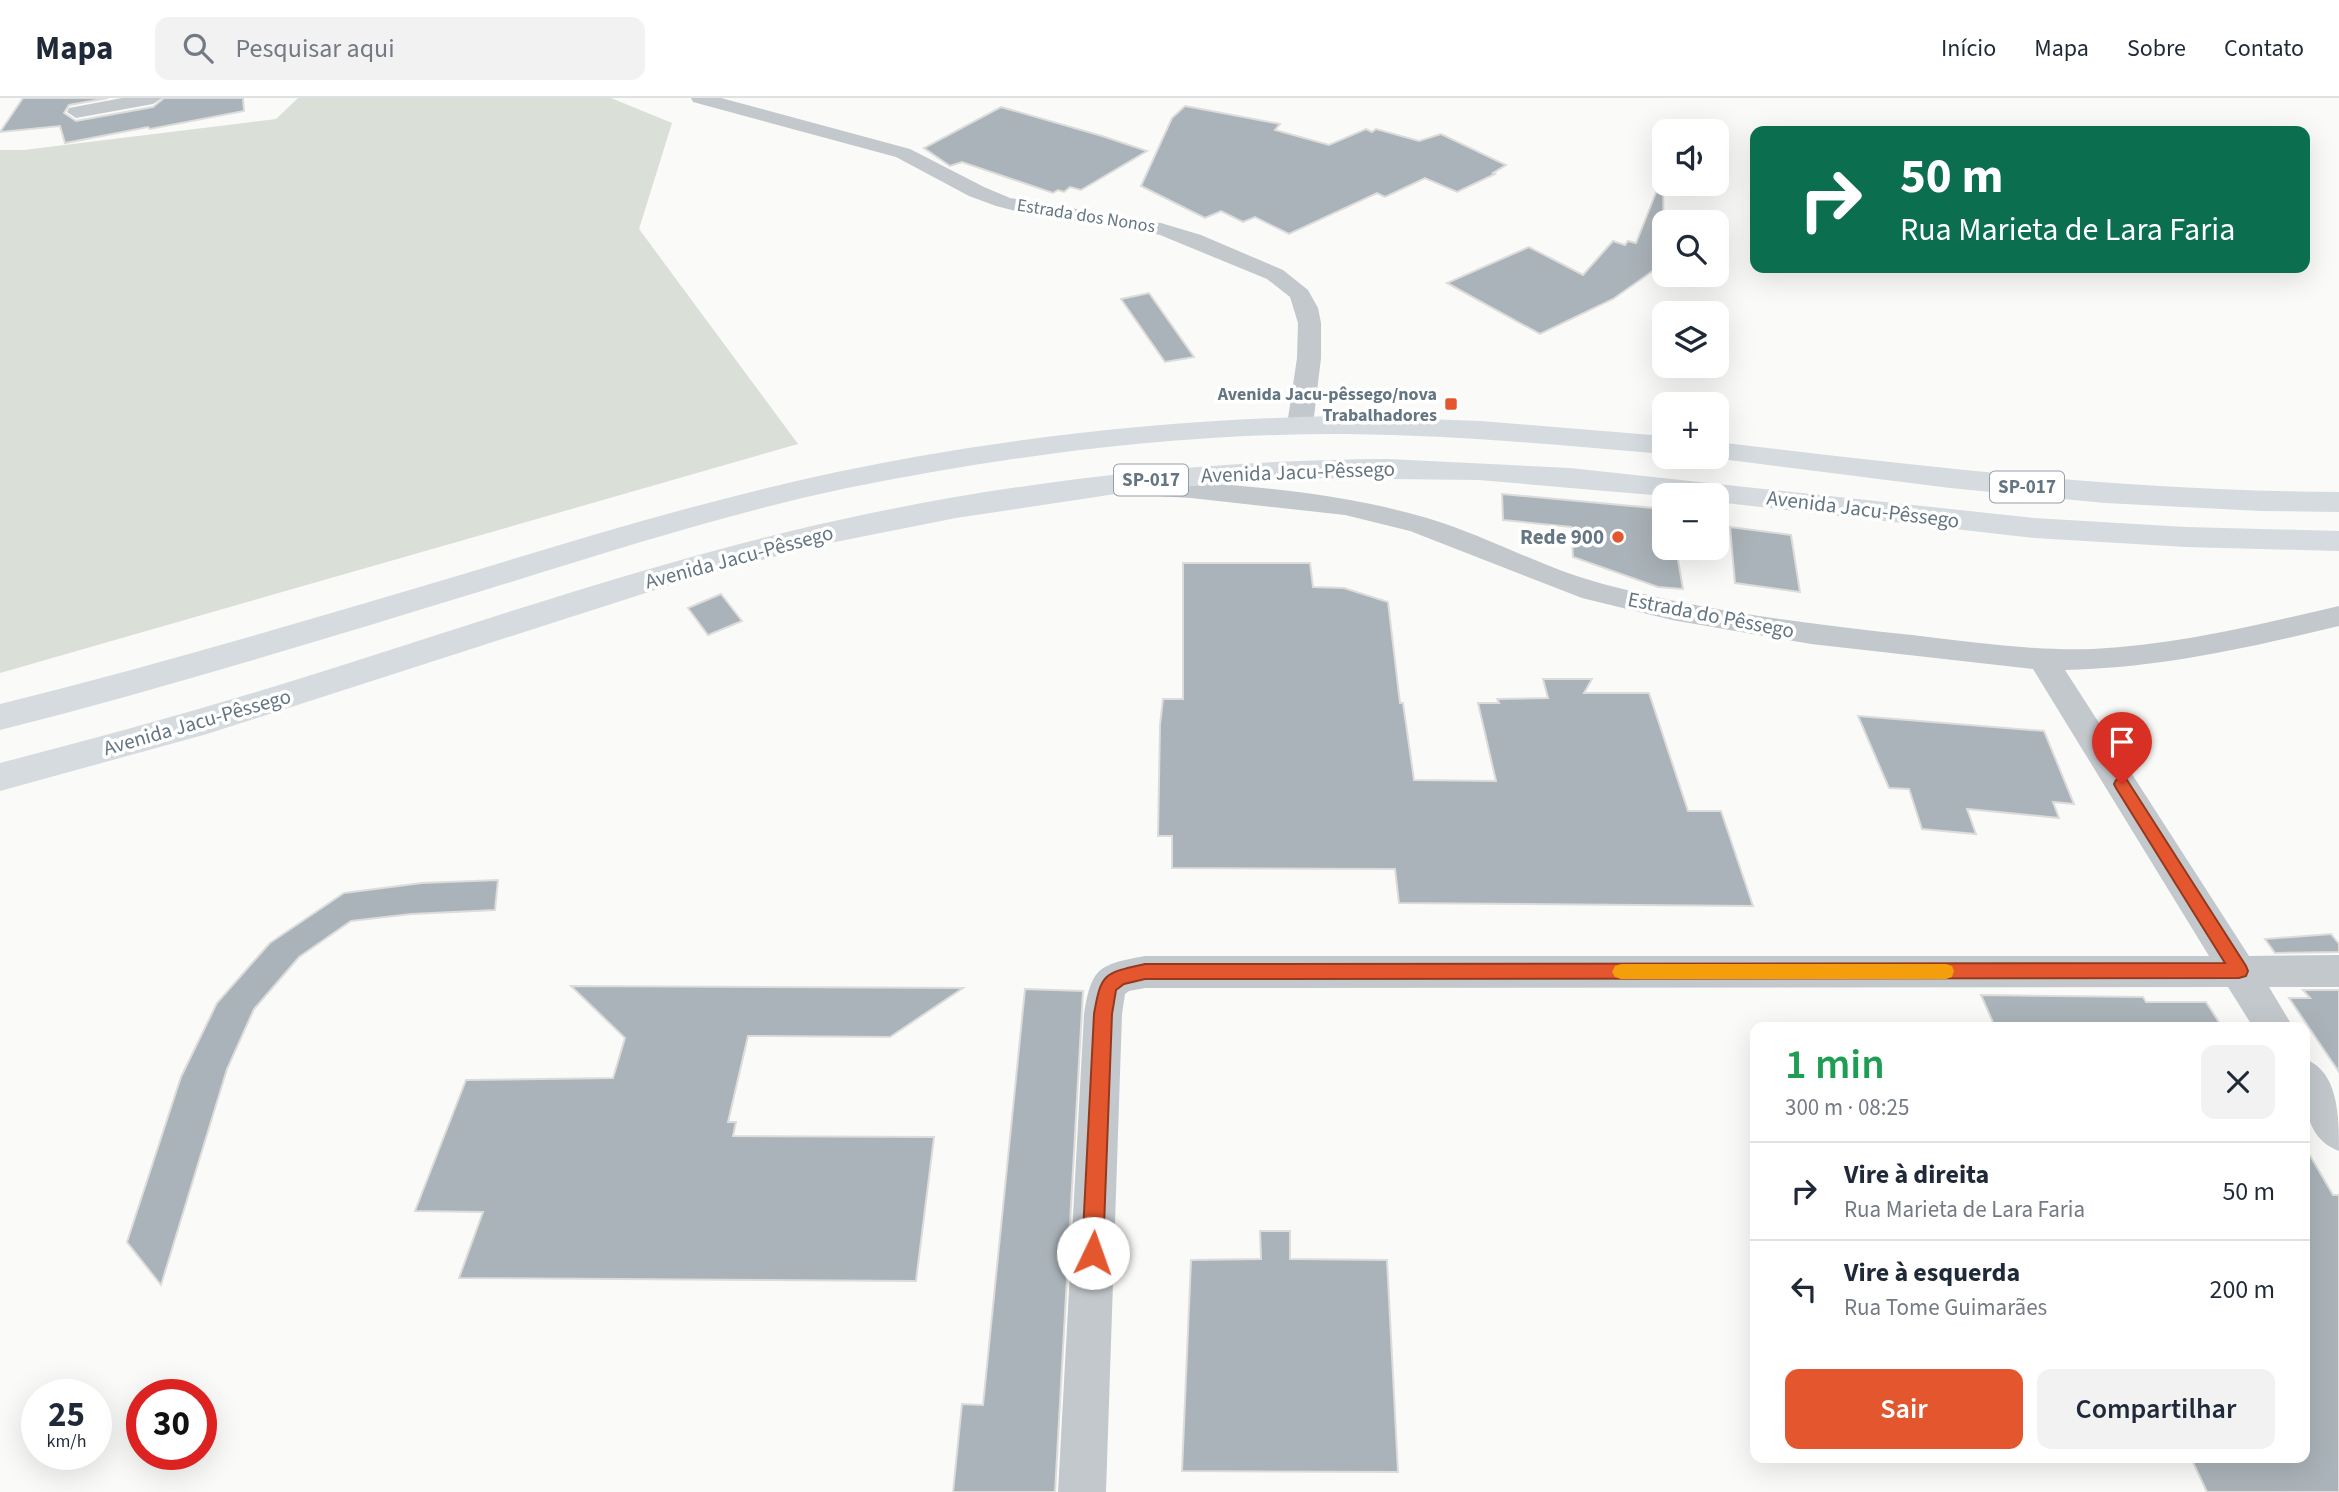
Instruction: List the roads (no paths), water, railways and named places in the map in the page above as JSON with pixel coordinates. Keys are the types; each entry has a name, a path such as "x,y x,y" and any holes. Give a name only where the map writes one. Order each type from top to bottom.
{"highway":[{"name":"Avenida Jacu-Pêssego","path":"0,717 220,658 714,511 844,480 972,456 1081,441 1300,425 1539,433 1652,444"},
{"name":"Avenida Jacu-Pêssego","path":"1729,452 2130,497 2339,502"},
{"name":"Avenida Jacu-Pêssego","path":"0,777 236,714 596,596 774,545 892,520 1094,486 1207,474 1308,468 1521,472 1650,483 1938,519 2099,534 2339,541"}],"street":[{"path":"76,111 153,98"},
{"name":"Estrada dos Nonos","path":"700,98 903,153 973,191 1023,208 1165,230 1190,238 1283,280 1300,295 1308,311 1310,337 1300,425"},
{"name":"Estrada do Pêssego","path":"1094,486 1191,490 1345,507 1419,526 1592,591 1672,610 1811,634 2043,660 2167,653 2234,641 2339,616"},
{"path":"2043,660 2271,1022"},
{"path":"1082,1492 1102,1028 1107,987 1119,977 1145,972 2339,971"},
{"path":"2310,1084 2339,1132"}],"place":[{"name":"Avenida Jacu-pêssego/nova Trabalhadores","path":"1451,404"},
{"name":"Rede 900","path":"1618,537"}]}
